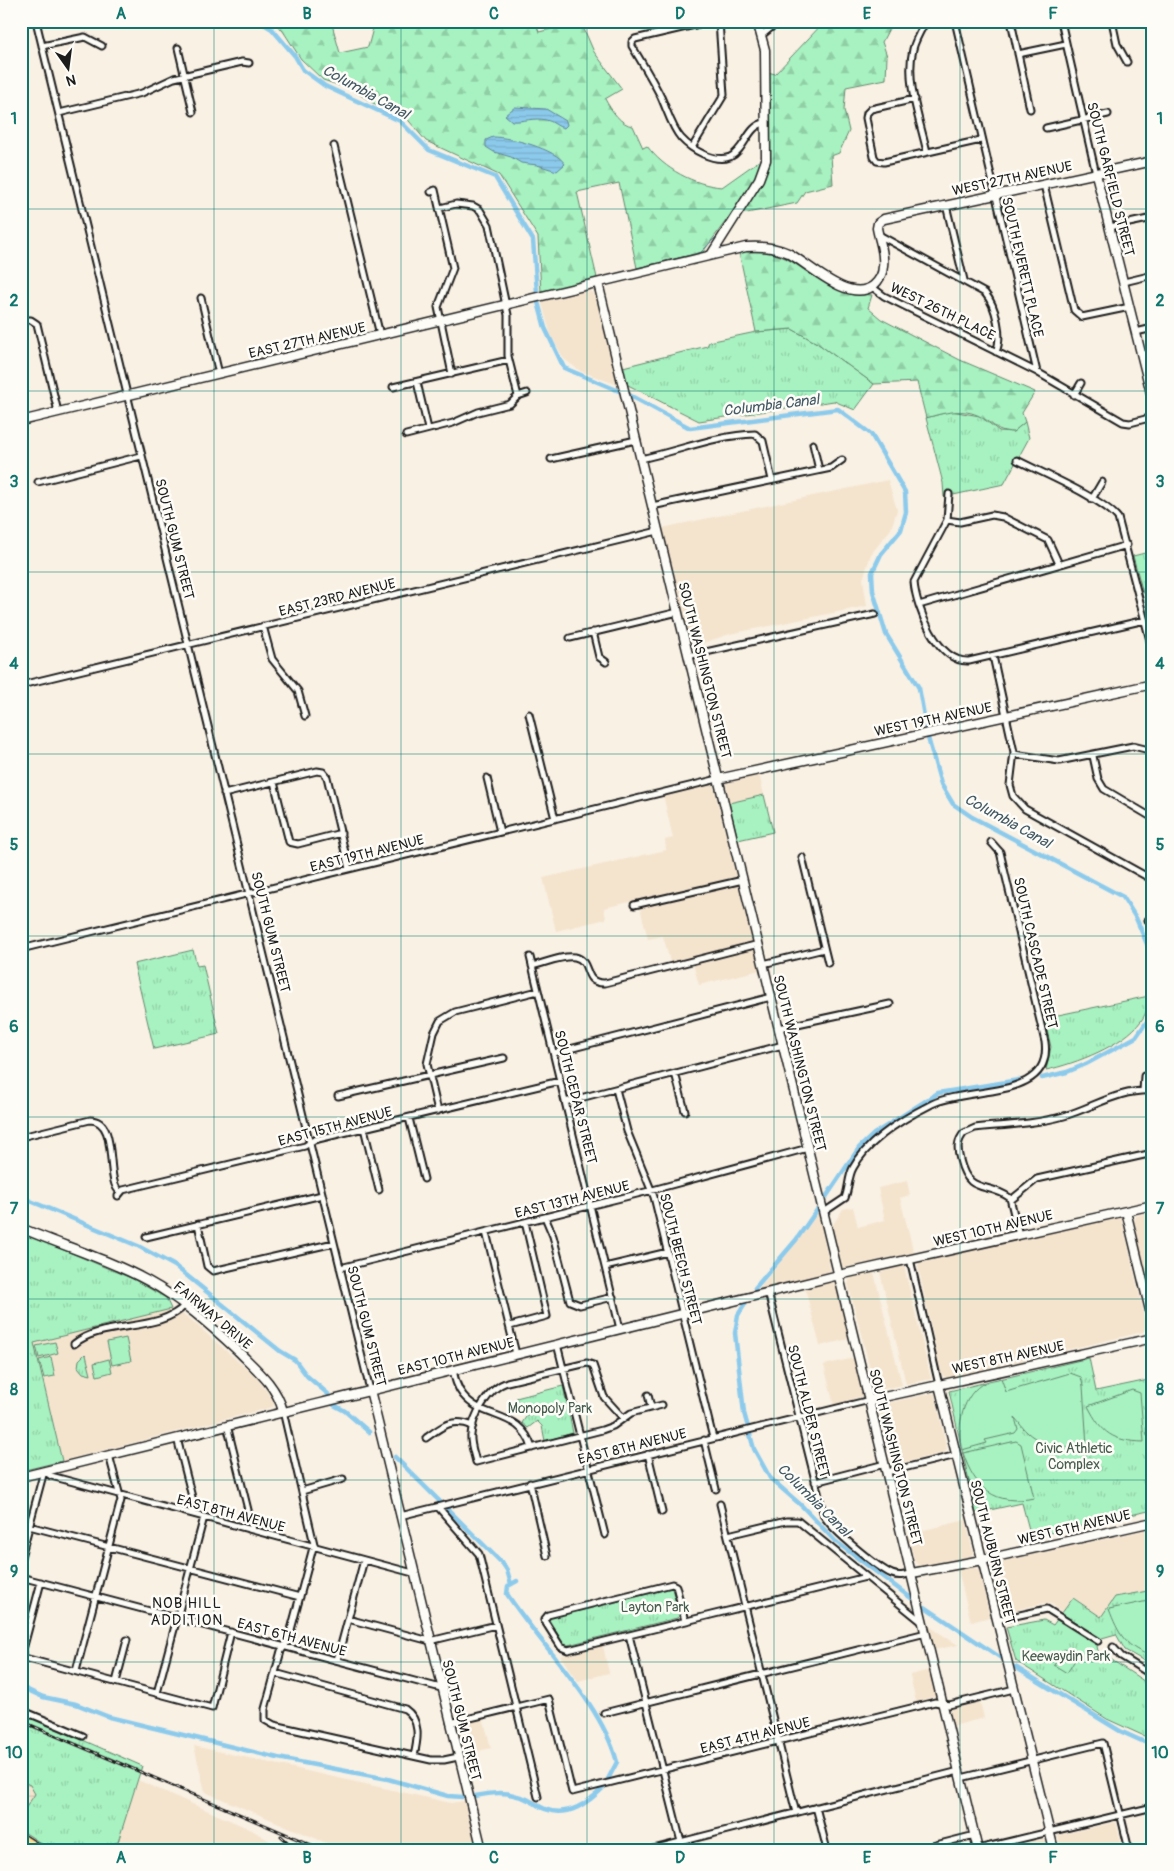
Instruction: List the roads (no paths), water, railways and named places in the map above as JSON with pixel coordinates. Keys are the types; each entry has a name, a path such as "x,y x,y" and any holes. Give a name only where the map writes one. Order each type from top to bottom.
{"main road":[{"path":"598,283 710,255 761,174 767,153 765,123 766,60 762,35 757,21"},
{"name":"WEST 27TH AVENUE","path":"878,235 878,223 887,218 1153,161"},
{"name":"SOUTH GARFIELD STREET","path":"1096,174 1153,401"},
{"path":"872,287 879,280 884,266 878,235"},
{"name":"WEST 26TH PLACE","path":"710,255 746,247 773,248 794,256 835,284 858,289 872,287"},
{"name":"EAST 27TH AVENUE","path":"21,421 598,283"},
{"name":"SOUTH WASHINGTON STREET","path":"598,283 978,1850"},
{"name":"WEST 19TH AVENUE","path":"718,779 1153,684"},
{"name":"WEST 10TH AVENUE","path":"839,1275 1153,1205"},
{"path":"1126,1211 1153,1322"},
{"name":"FAIRWAY DRIVE","path":"21,1228 137,1275 185,1305 266,1378 277,1394 282,1412"},
{"name":"EAST 10TH AVENUE","path":"21,1477 839,1275"},
{"name":"WEST 8TH AVENUE","path":"870,1400 1153,1338"},
{"name":"SOUTH AUBURN STREET","path":"939,1385 1054,1850"},
{"name":"SOUTH GUM STREET","path":"370,1390 413,1573 482,1850"},
{"name":"WEST 6TH AVENUE","path":"912,1574 1153,1522"},
{"path":"21,1838 40,1850"}],"street":[{"name":"SOUTH GUM STREET","path":"36,21 370,1390"},
{"path":"712,21 632,42 632,46 660,95 678,134 693,146 714,158 730,157 739,150 756,126 765,123"},
{"path":"693,146 724,95 719,21"},
{"path":"762,35 779,21"},
{"path":"926,21 913,49 912,74 914,99 927,152"},
{"name":"SOUTH EVERETT PLACE","path":"954,21 1036,372"},
{"path":"1011,21 1030,109"},
{"name":"SOUTH GARFIELD STREET","path":"1061,21 1082,120 1096,174"},
{"path":"1113,21 1117,44 1127,62"},
{"path":"42,46 85,37 102,46"},
{"path":"1018,54 1066,44"},
{"path":"178,48 193,112"},
{"path":"59,113 148,91 184,75 242,62 249,63"},
{"path":"914,99 871,109 867,113 874,157 877,161 884,162 981,140"},
{"path":"1046,128 1108,114"},
{"path":"334,146 380,335"},
{"path":"1044,184 1074,310 1078,315 1086,316 1130,307"},
{"path":"431,192 436,190 453,268 439,301 440,321 452,374"},
{"path":"440,208 465,204 480,210 486,217 500,272 505,305 509,360 517,398"},
{"path":"946,205 964,280"},
{"path":"1110,227 1153,218"},
{"path":"878,235 964,280 988,296 998,334 996,352"},
{"path":"1124,282 1153,275"},
{"name":"WEST 26TH PLACE","path":"872,287 884,296 1036,372 1123,422 1130,423 1153,417"},
{"path":"201,298 218,374"},
{"path":"21,320 35,321 39,328 58,412"},
{"path":"1136,332 1153,328"},
{"path":"393,387 509,360"},
{"path":"417,382 428,429"},
{"path":"1074,394 1082,383"},
{"path":"406,435 510,404 517,398 527,394"},
{"path":"640,459 714,439 748,434 760,435 772,480"},
{"path":"551,459 636,440"},
{"path":"813,444 819,470"},
{"path":"38,482 142,456"},
{"path":"652,506 819,470 835,466 842,460"},
{"path":"1018,460 1092,499 1110,510 1118,518 1127,545 1153,652"},
{"path":"1092,499 1102,482"},
{"path":"949,494 947,520 915,577 915,587 924,618 944,650 953,659 969,662 1145,620"},
{"path":"947,520 960,522 992,515 1003,517 1048,540 1059,564"},
{"name":"EAST 23RD AVENUE","path":"21,685 658,531"},
{"path":"919,605 1127,545"},
{"path":"570,638 678,612"},
{"path":"688,656 874,614"},
{"path":"263,626 272,659 298,690 305,716"},
{"path":"593,632 599,657 606,662"},
{"path":"993,656 1014,754 1010,785 1013,796 1020,805 1153,880"},
{"path":"529,714 555,819"},
{"path":"1014,754 1059,761 1093,756 1133,746 1153,751"},
{"path":"1093,756 1098,779 1104,789 1153,818"},
{"path":"224,794 317,771 323,772 327,777 349,869"},
{"path":"486,778 500,832"},
{"name":"EAST 19TH AVENUE","path":"21,949 718,779"},
{"path":"274,782 287,838 291,844 340,833"},
{"name":"SOUTH CASCADE STREET","path":"824,1212 846,1198 852,1169 867,1150 916,1114 938,1101 954,1096 1020,1085 1038,1073 1046,1056 1045,1042 1000,852 991,842"},
{"path":"802,857 828,964"},
{"path":"634,905 743,880"},
{"path":"532,966 569,957 580,958 585,964 590,978 598,983 605,983 758,944"},
{"path":"763,964 824,949"},
{"name":"SOUTH CEDAR STREET","path":"530,957 620,1329"},
{"path":"438,1111 427,1064 438,1023 447,1015 538,991"},
{"path":"554,1053 771,997"},
{"path":"779,1028 890,1004"},
{"path":"565,1102 783,1045"},
{"path":"338,1096 504,1058"},
{"path":"675,1073 685,1111"},
{"path":"1143,1091 1144,1076"},
{"name":"EAST 15TH AVENUE","path":"21,1136 90,1120 99,1121 104,1126 114,1185 119,1194 364,1128 560,1081"},
{"name":"SOUTH BEECH STREET","path":"616,1089 627,1132 652,1189 712,1438"},
{"path":"1019,1235 1011,1200 1008,1196 976,1185 966,1178 958,1152 961,1136 975,1128 1058,1118 1115,1095 1153,1091"},
{"path":"409,1118 424,1180"},
{"path":"364,1128 379,1190"},
{"name":"EAST 13TH AVENUE","path":"340,1268 590,1206 808,1148"},
{"path":"1011,1200 1037,1179 1153,1153"},
{"path":"146,1237 322,1195"},
{"path":"545,1217 553,1236 568,1298 573,1304 580,1305 613,1297"},
{"path":"510,1326 547,1316 525,1222"},
{"path":"198,1224 207,1266 210,1270 217,1272 334,1243"},
{"path":"486,1232 516,1354"},
{"path":"605,1267 668,1252"},
{"name":"SOUTH AUBURN STREET","path":"910,1259 939,1385"},
{"name":"SOUTH ALDER STREET","path":"768,1292 824,1516 837,1531 891,1574 900,1576 912,1574"},
{"path":"74,1344 90,1336 174,1316 185,1305"},
{"path":"557,1344 605,1535"},
{"path":"622,1418 604,1396 592,1363 501,1384 490,1392 481,1408 470,1436 476,1462 610,1428 622,1418 635,1411 662,1405"},
{"path":"452,1370 461,1393 481,1408 520,1427 527,1435 532,1448"},
{"path":"648,1395 651,1407"},
{"name":"EAST 8TH AVENUE","path":"400,1516 870,1400"},
{"path":"282,1412 314,1546 288,1641 284,1646 275,1672 265,1710 266,1720 274,1725 414,1756 437,1760 458,1757"},
{"path":"426,1438 448,1423 462,1422 473,1426"},
{"path":"227,1425 253,1530"},
{"path":"178,1438 194,1505 193,1514"},
{"path":"704,1440 716,1489"},
{"path":"648,1454 662,1512"},
{"path":"76,1671 121,1500 109,1455"},
{"path":"815,1482 957,1455"},
{"path":"21,1557 44,1471"},
{"name":"EAST 8TH AVENUE","path":"44,1471 51,1476 413,1573"},
{"path":"302,1491 343,1479"},
{"path":"530,1483 547,1556"},
{"path":"720,1504 796,1813"},
{"path":"442,1506 479,1554 538,1797"},
{"path":"157,1693 204,1517"},
{"path":"728,1535 793,1520 798,1521 923,1622"},
{"path":"29,1526 300,1597"},
{"path":"337,1660 364,1560"},
{"name":"EAST 6TH AVENUE","path":"21,1576 441,1688"},
{"path":"685,1621 674,1584 546,1616 544,1624 564,1650 629,1635 866,1576"},
{"path":"41,1582 21,1657 212,1708 231,1632"},
{"path":"997,1620 1045,1609 1098,1641"},
{"path":"348,1619 430,1641 496,1625"},
{"path":"604,1713 926,1633"},
{"path":"629,1635 683,1850"},
{"path":"116,1682 127,1640"},
{"path":"1114,1647 1121,1656 1153,1676"},
{"path":"275,1672 405,1709 412,1715 417,1729 418,1740 414,1756"},
{"name":"EAST 4TH AVENUE","path":"516,1707 549,1699 572,1792 935,1702 949,1705 1014,1689"},
{"path":"450,1723 516,1707"},
{"path":"21,1710 83,1736"},
{"path":"649,1850 816,1807 1032,1761 1104,1743 1129,1850"},
{"path":"816,1807 827,1850"},
{"path":"978,1850 1153,1807"},
{"path":"916,1850 974,1835"}],"water":[{"path":"515,107 546,109 566,121 567,125 564,128 542,119 512,121 505,115"},
{"path":"493,137 510,139 543,149 552,153 565,164 557,171 537,165 521,163 486,147 486,140"}],"waterway":[{"name":"Columbia Canal","path":"259,21 272,29 295,56 303,70 325,86 400,121 429,150 495,177 533,240 537,292"},
{"path":"623,272 700,253 721,232"},
{"name":"Columbia Canal","path":"538,302 545,328 564,368 631,396 690,428 838,409 871,434 905,492 906,512 901,530 881,554 872,573 873,591 886,634 919,688 928,738 941,784 953,804 972,817 1123,897 1136,918 1153,958"},
{"name":"Columbia Canal","path":"1042,1078 1067,1072 1086,1064 1136,1037 1153,1013"},
{"name":"Columbia Canal","path":"826,1197 859,1148 874,1134 938,1093 1019,1080"},
{"path":"21,1197 138,1246 175,1266 280,1351 295,1360 307,1376 328,1394"},
{"name":"Columbia Canal","path":"755,1288 796,1240 817,1210"},
{"name":"Columbia Canal","path":"745,1304 738,1315 735,1333 744,1413 754,1449 770,1478 802,1506 835,1541 911,1598"},
{"path":"334,1405 345,1411 369,1432"},
{"path":"395,1457 503,1564 511,1584"},
{"path":"517,1581 508,1586 507,1594 584,1696 609,1740 617,1762 608,1779"},
{"name":"Columbia Canal","path":"925,1607 1001,1658"},
{"name":"Columbia Canal","path":"1015,1667 1120,1731 1153,1746"},
{"path":"21,1687 43,1697 76,1704 109,1717 278,1758 388,1779 448,1796 463,1797"},
{"path":"475,1796 504,1793 524,1798 545,1809 562,1812 584,1803 604,1787"}],"railway":[{"path":"21,1721 323,1850"},
{"path":"281,1836 296,1850"}],"district":[{"name":"NOB HILL ADDITION","path":"187,1612"}],"park label":[{"name":"Monopoly Park","path":"550,1408"},
{"name":"Civic Athletic Complex","path":"1074,1456"},
{"name":"Layton Park","path":"655,1607"},
{"name":"Keewaydin Park","path":"1066,1656"}]}
